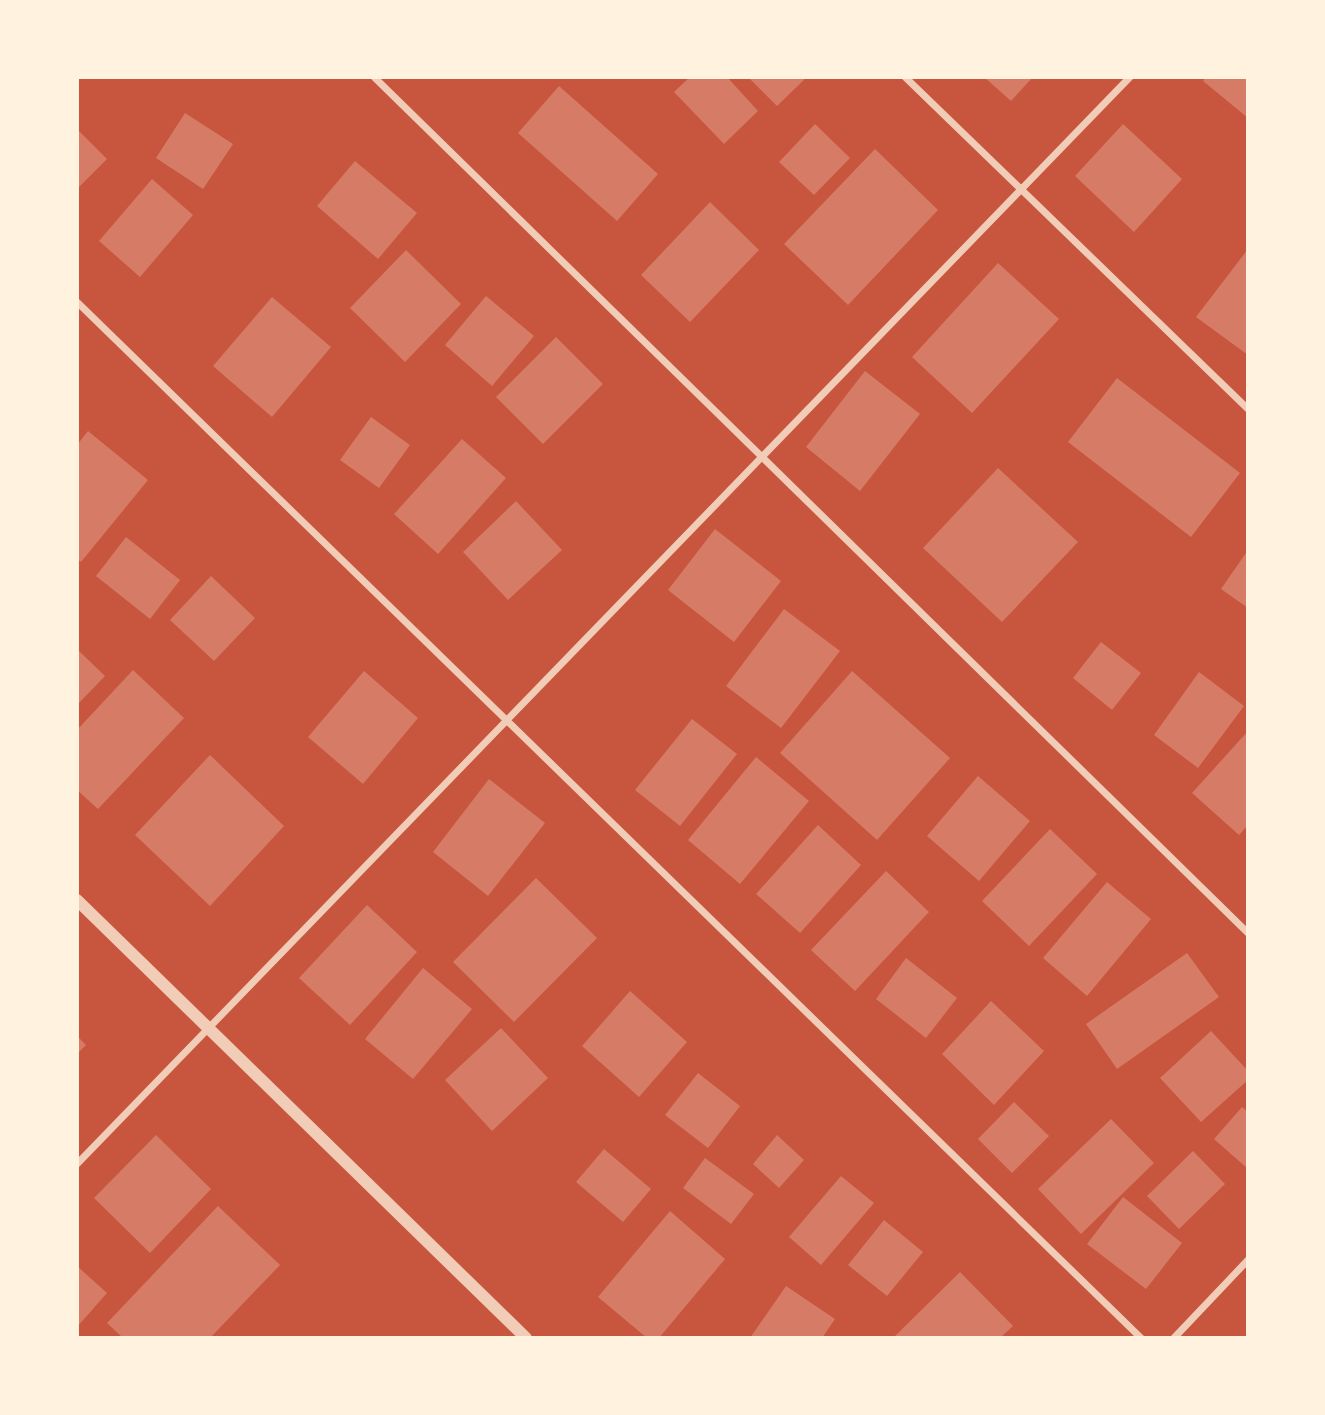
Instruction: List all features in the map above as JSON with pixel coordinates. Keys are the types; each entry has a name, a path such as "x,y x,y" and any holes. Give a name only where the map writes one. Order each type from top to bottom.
{"street":[{"path":"374,77 1248,933"},
{"path":"905,77 1248,409"},
{"path":"77,1164 1130,77"},
{"path":"77,302 1141,1338"},
{"path":"77,900 526,1338"},
{"path":"1174,1338 1248,1260"}],"building":[{"path":"690,77 727,77 758,111 724,144 674,92"},
{"path":"748,77 807,77 777,106"},
{"path":"984,77 1033,77 1011,101"},
{"path":"1206,77 1248,77 1248,118 1203,81"},
{"path":"559,86 658,174 617,221 518,133"},
{"path":"185,113 233,144 203,189 156,158"},
{"path":"815,124 850,158 814,195 779,162"},
{"path":"1123,124 1182,179 1134,232 1075,176"},
{"path":"77,129 107,159 77,189"},
{"path":"875,149 938,210 848,305 784,244"},
{"path":"355,161 417,213 378,259 317,206"},
{"path":"152,179 193,215 140,277 99,241"},
{"path":"710,202 759,250 690,322 641,275"},
{"path":"1248,249 1248,355 1196,317"},
{"path":"406,250 461,304 405,362 350,308"},
{"path":"998,263 1059,319 972,413 912,357"},
{"path":"486,296 534,336 492,386 445,345"},
{"path":"272,297 331,347 272,417 213,366"},
{"path":"556,337 603,384 543,444 496,397"},
{"path":"865,371 920,414 860,491 806,447"},
{"path":"1117,378 1240,473 1191,537 1068,442"},
{"path":"371,417 410,445 379,488 340,460"},
{"path":"88,431 148,480 81,562 77,559 77,445"},
{"path":"462,439 506,478 438,554 394,514"},
{"path":"998,468 1078,542 1002,622 923,548"},
{"path":"516,501 562,550 508,600 463,552"},
{"path":"715,529 781,581 734,642 668,590"},
{"path":"126,537 180,580 150,619 96,576"},
{"path":"1248,550 1248,608 1221,589"},
{"path":"211,576 255,618 214,661 170,620"},
{"path":"784,609 840,651 781,728 726,686"},
{"path":"1101,642 1141,673 1112,710 1073,678"},
{"path":"77,649 105,676 77,705"},
{"path":"133,670 184,718 98,809 77,790 77,730"},
{"path":"364,671 418,718 363,784 308,737"},
{"path":"852,671 950,758 877,840 780,753"},
{"path":"1199,672 1244,706 1198,768 1154,735"},
{"path":"692,719 737,754 680,826 635,790"},
{"path":"1248,731 1248,825 1239,835 1192,793"},
{"path":"210,755 284,826 210,906 135,835"},
{"path":"756,757 809,801 740,884 688,840"},
{"path":"978,776 1030,821 979,881 927,836"},
{"path":"489,779 545,823 488,896 433,852"},
{"path":"818,825 861,865 800,933 756,894"},
{"path":"1050,829 1097,874 1029,946 982,901"},
{"path":"886,871 929,912 855,991 811,950"},
{"path":"536,878 597,938 514,1022 453,962"},
{"path":"1107,882 1151,919 1087,996 1043,958"},
{"path":"367,905 417,952 350,1025 299,978"},
{"path":"1187,953 1219,997 1117,1069 1086,1024"},
{"path":"906,958 957,998 926,1038 876,999"},
{"path":"423,968 472,1009 413,1079 365,1039"},
{"path":"630,991 687,1042 639,1097 582,1046"},
{"path":"991,1001 1044,1051 994,1105 942,1054"},
{"path":"501,1028 548,1078 492,1131 445,1080"},
{"path":"1211,1031 1248,1071 1248,1080 1201,1122 1160,1078"},
{"path":"77,1036 86,1045 77,1054"},
{"path":"698,1073 740,1106 708,1148 665,1115"},
{"path":"1014,1102 1049,1136 1012,1173 978,1139"},
{"path":"1242,1107 1248,1112 1248,1169 1214,1139"},
{"path":"1111,1119 1154,1163 1081,1234 1038,1189"},
{"path":"156,1135 211,1189 150,1253 94,1198"},
{"path":"777,1135 804,1160 779,1188 753,1164"},
{"path":"604,1149 651,1189 623,1222 576,1182"},
{"path":"1193,1151 1225,1184 1179,1229 1147,1196"},
{"path":"705,1158 754,1194 731,1224 683,1188"},
{"path":"841,1176 874,1203 821,1265 789,1237"},
{"path":"1123,1197 1182,1243 1146,1289 1087,1244"},
{"path":"218,1206 280,1265 210,1338 123,1338 107,1323"},
{"path":"670,1211 725,1259 659,1338 647,1338 598,1297"},
{"path":"884,1220 923,1252 887,1296 848,1265"},
{"path":"77,1266 107,1293 77,1327"},
{"path":"960,1272 1013,1326 1000,1338 893,1338"},
{"path":"786,1286 835,1319 822,1338 750,1338"}]}
